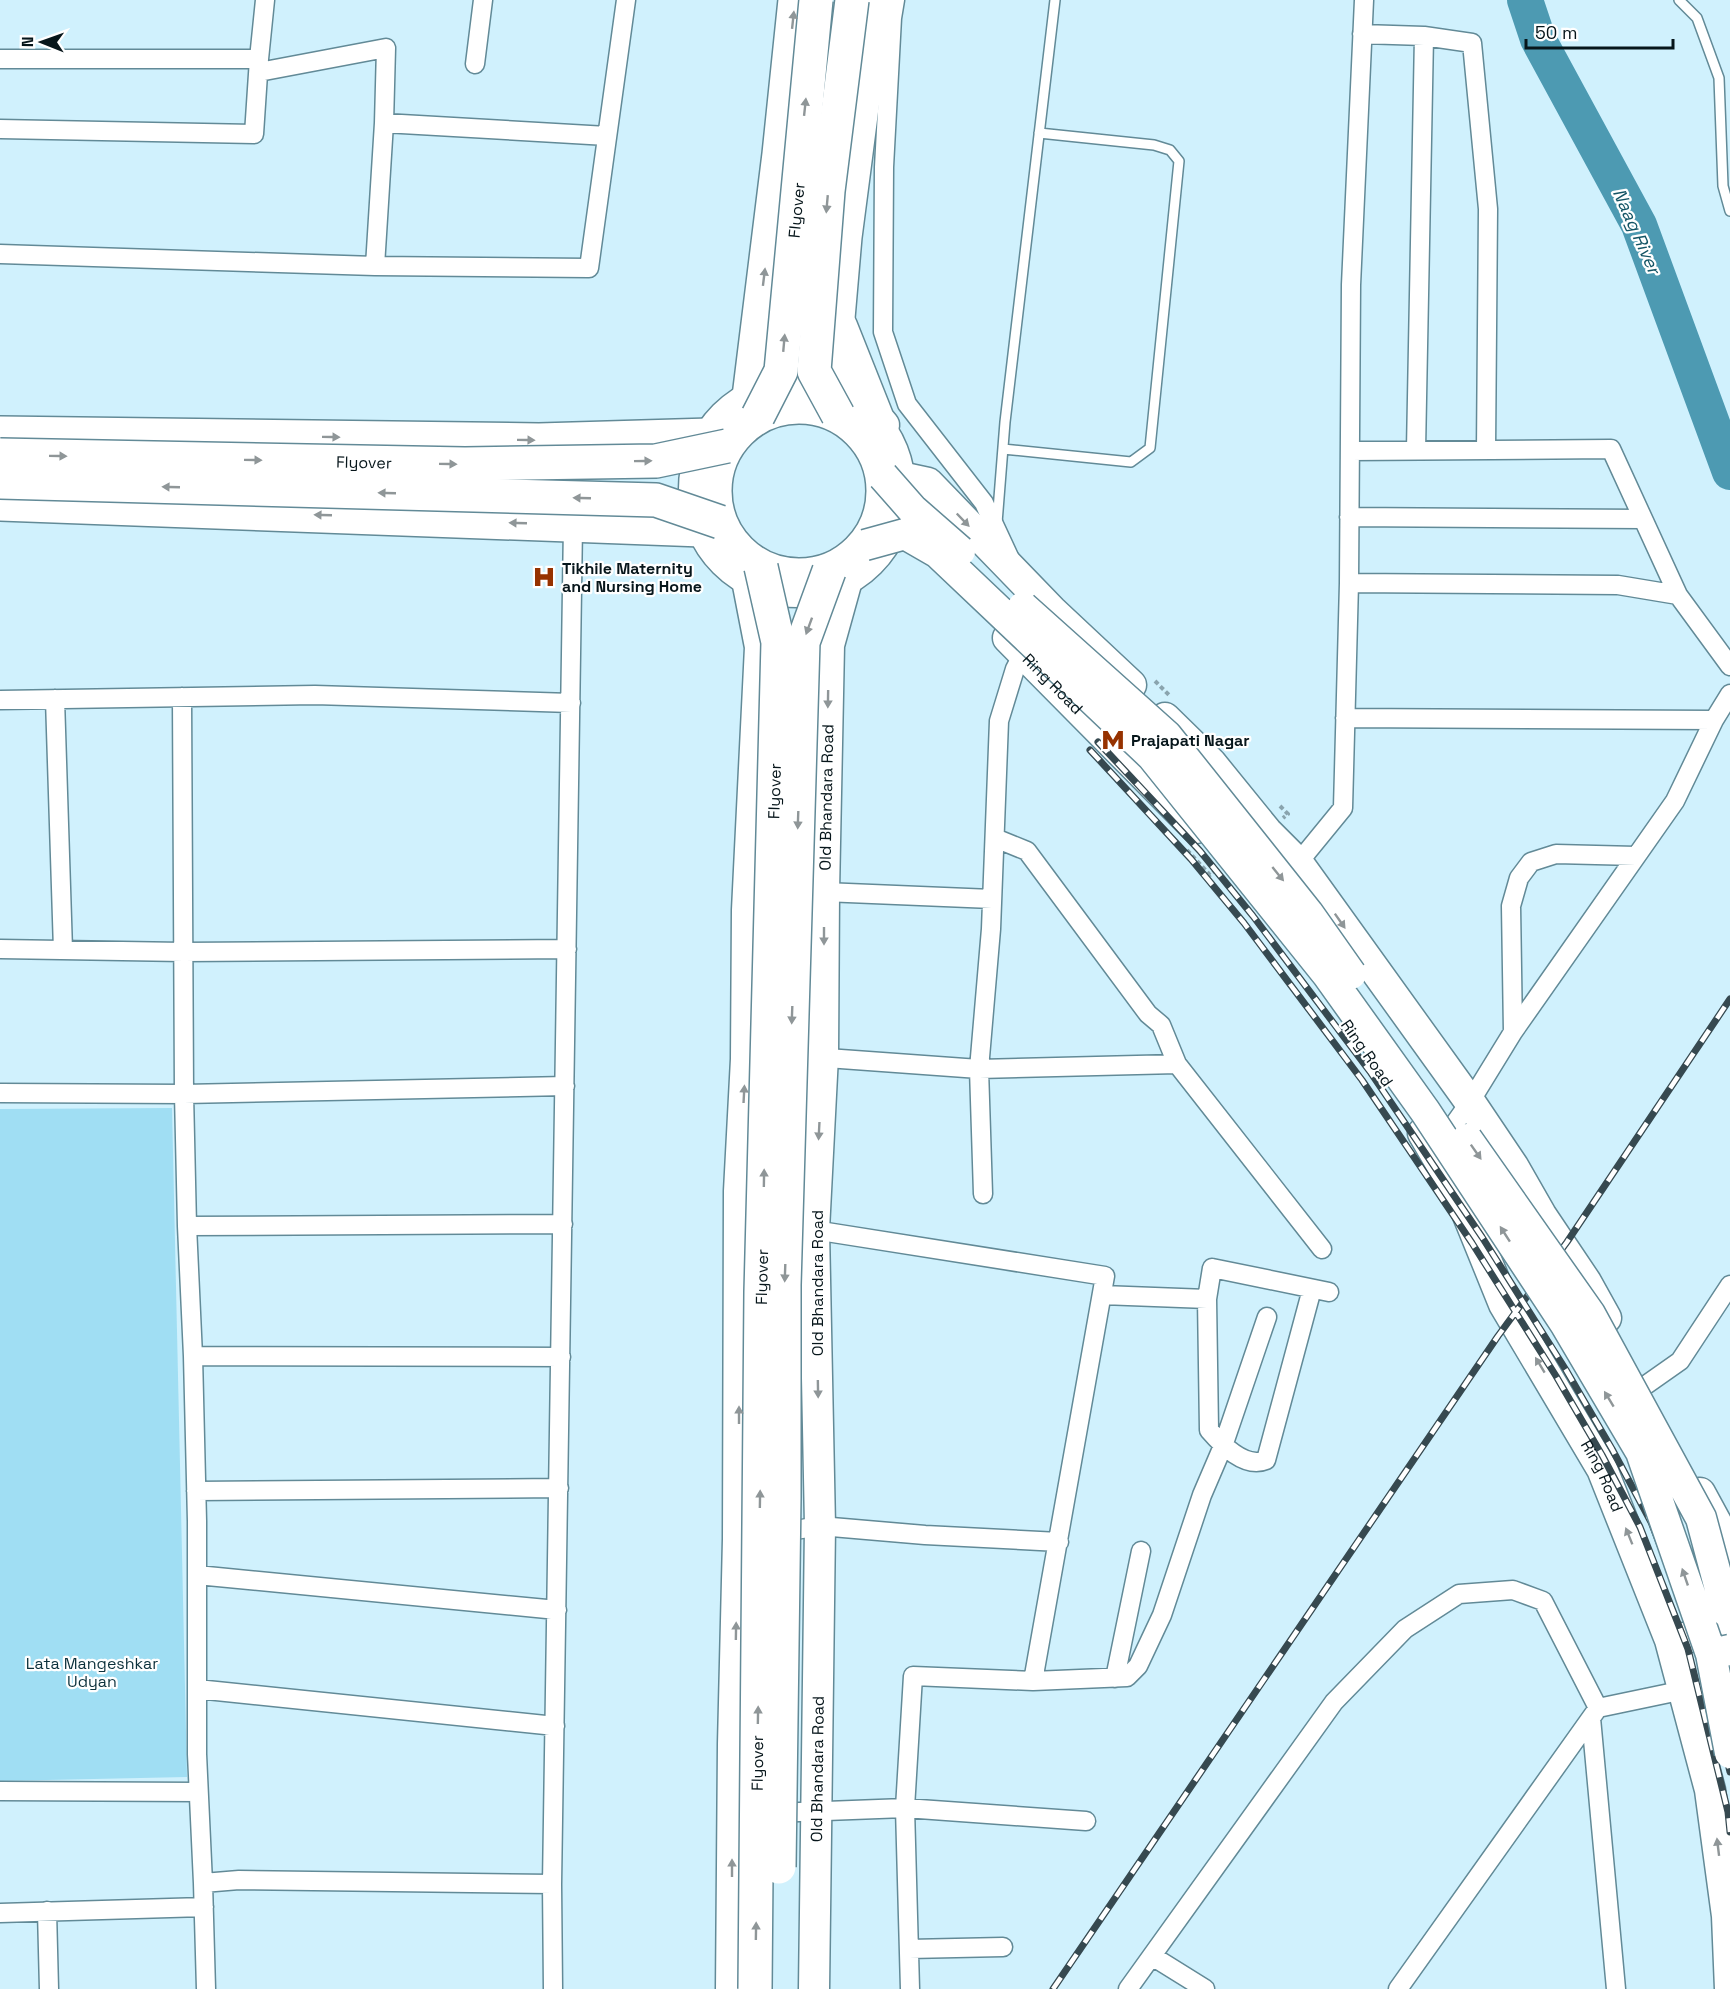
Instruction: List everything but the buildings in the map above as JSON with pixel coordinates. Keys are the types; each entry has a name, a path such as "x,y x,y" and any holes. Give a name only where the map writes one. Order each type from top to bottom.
{"highway":[{"path":"754,407 795,0"},
{"name":"Flyover","path":"0,454 465,464 656,461 718,440 741,429 781,371 816,0"},
{"name":"Flyover","path":"777,1989 784,1497 784,1285 803,642 849,560 873,548 884,500 903,479 874,452 814,371 828,191 852,0"},
{"path":"840,406 838,318 845,237 876,0"},
{"path":"779,154 855,160"},
{"name":"Flyover","path":"754,407 840,406"},
{"path":"0,433 718,440"},
{"name":"Flyover","path":"711,526 718,440"},
{"name":"Flyover","path":"0,482 656,500 711,526 744,556 754,574 778,642 761,1292 755,1989"},
{"path":"0,504 573,525 711,526"},
{"name":"Flyover","path":"754,574 838,576"}],"main road":[{"path":"838,318 903,479 1018,577 1211,763 1267,832 1298,863 1470,1102 1586,1282 1643,1387 1727,1556"},
{"name":"Ring Road","path":"903,479 912,508 1167,736 1308,913 1590,1314 1701,1518 1727,1556 1723,1617 1730,1753"},
{"name":"Ring Road","path":"873,548 905,534 938,553 1152,756 1327,974 1431,1120 1566,1325 1641,1452 1723,1617"},
{"name":"Ring Road","path":"873,548 909,545 974,603 1229,861 1276,921 1435,1151 1461,1198 1504,1304 1602,1470 1670,1640 1710,1790 1726,1916 1730,1989"},
{"path":"731,1989 738,1539 739,1191 746,1059 747,910 760,647 754,574"},
{"name":"Old Bhandara Road","path":"814,1989 820,1526 814,1230 823,1056 829,645 838,576"},
{"path":"1670,1640 1723,1617"},
{"path":"1683,1690 1724,1660"}],"street":[{"path":"0,129 254,134 265,0"},
{"path":"475,64 483,0"},
{"path":"0,255 375,266 590,268 626,0"},
{"path":"895,0 892,18 884,167 883,332 907,404 984,503 1018,577"},
{"path":"1298,863 1343,808 1349,583 1351,285 1364,0"},
{"path":"1362,34 1424,36 1472,43 1488,209 1486,450"},
{"path":"1416,450 1424,36"},
{"path":"0,59 259,66 386,48 375,266"},
{"path":"384,123 607,136"},
{"path":"1350,451 1611,449 1678,595 1730,666"},
{"path":"1349,517 1643,519"},
{"path":"553,1989 552,1884 573,525"},
{"path":"1349,583 1618,585 1678,595"},
{"path":"983,1194 979,1069 992,899 999,721 1015,669 1023,654"},
{"path":"1435,1151 1470,1102 1513,1032 1675,801 1714,720 1730,694"},
{"path":"0,700 315,695 571,703"},
{"path":"182,697 184,1094 196,1491 198,1792 206,1989"},
{"path":"55,699 63,950"},
{"path":"1345,718 1714,720"},
{"path":"995,838 1027,851 1148,1014 1161,1024 1177,1064 1322,1249"},
{"path":"1513,1032 1511,906 1519,878 1531,862 1556,854 1636,856"},
{"path":"824,892 992,899"},
{"path":"0,949 183,952 567,949"},
{"path":"746,1059 823,1056 979,1069 1177,1064"},
{"path":"0,1093 184,1094 565,1086"},
{"path":"740,1228 788,1221 814,1230 1105,1276 1033,1681"},
{"path":"187,1226 563,1224"},
{"path":"1212,1268 1321,1291 1266,1460 1258,1463 1251,1463 1223,1446 1209,1431 1207,1299 1212,1268"},
{"path":"1643,1387 1680,1361 1730,1286"},
{"path":"1102,1295 1207,1299"},
{"path":"910,1989 905,1808 913,1676 1033,1681 1115,1678 1127,1677 1138,1666 1162,1615 1202,1495 1223,1446 1267,1317"},
{"path":"193,1356 561,1357"},
{"path":"196,1491 559,1488"},
{"path":"738,1539 820,1526 925,1535 1059,1542"},
{"path":"1115,1678 1140,1551"},
{"path":"197,1575 557,1610"},
{"path":"1128,1989 1334,1702 1405,1629 1460,1594 1513,1590 1543,1601 1594,1713 1616,1989"},
{"path":"197,1689 555,1726"},
{"path":"1398,1989 1594,1713 1683,1690"},
{"path":"0,1791 198,1792"},
{"path":"732,1815 905,1808 1086,1821"},
{"path":"203,1883 239,1880 552,1884"},
{"path":"0,1913 204,1907"},
{"path":"47,1911 49,1989"},
{"path":"909,1949 1004,1947"},
{"path":"1152,1956 1205,1989"}],"lane":[{"path":"997,528 1003,449 1055,0"},
{"path":"1679,0 1697,18 1719,78 1724,186 1730,211"},
{"path":"1003,449 1131,462 1150,448 1179,161 1170,150 1154,145 1039,133"}],"green space":[{"name":"Lata Mangeshkar Udyan","path":"172,1108 187,1777 0,1781 0,1109"}],"waterway":[{"name":"Naag River","path":"1525,0 1538,39 1639,225 1730,472"}],"railway":[{"path":"1098,742 1200,851 1253,916 1371,1073 1482,1237 1566,1370 1651,1522 1699,1645 1730,1772"},
{"path":"1090,750 1191,859 1244,923 1362,1080 1472,1243 1556,1376 1640,1527 1688,1649 1728,1812 1730,1832"},
{"path":"1053,1989 1498,1336 1567,1242 1730,999"}],"place":[{"name":"Tikhile Maternity and Nursing Home","path":"544,577"},
{"name":"Prajapati Nagar","path":"1113,740"}]}
